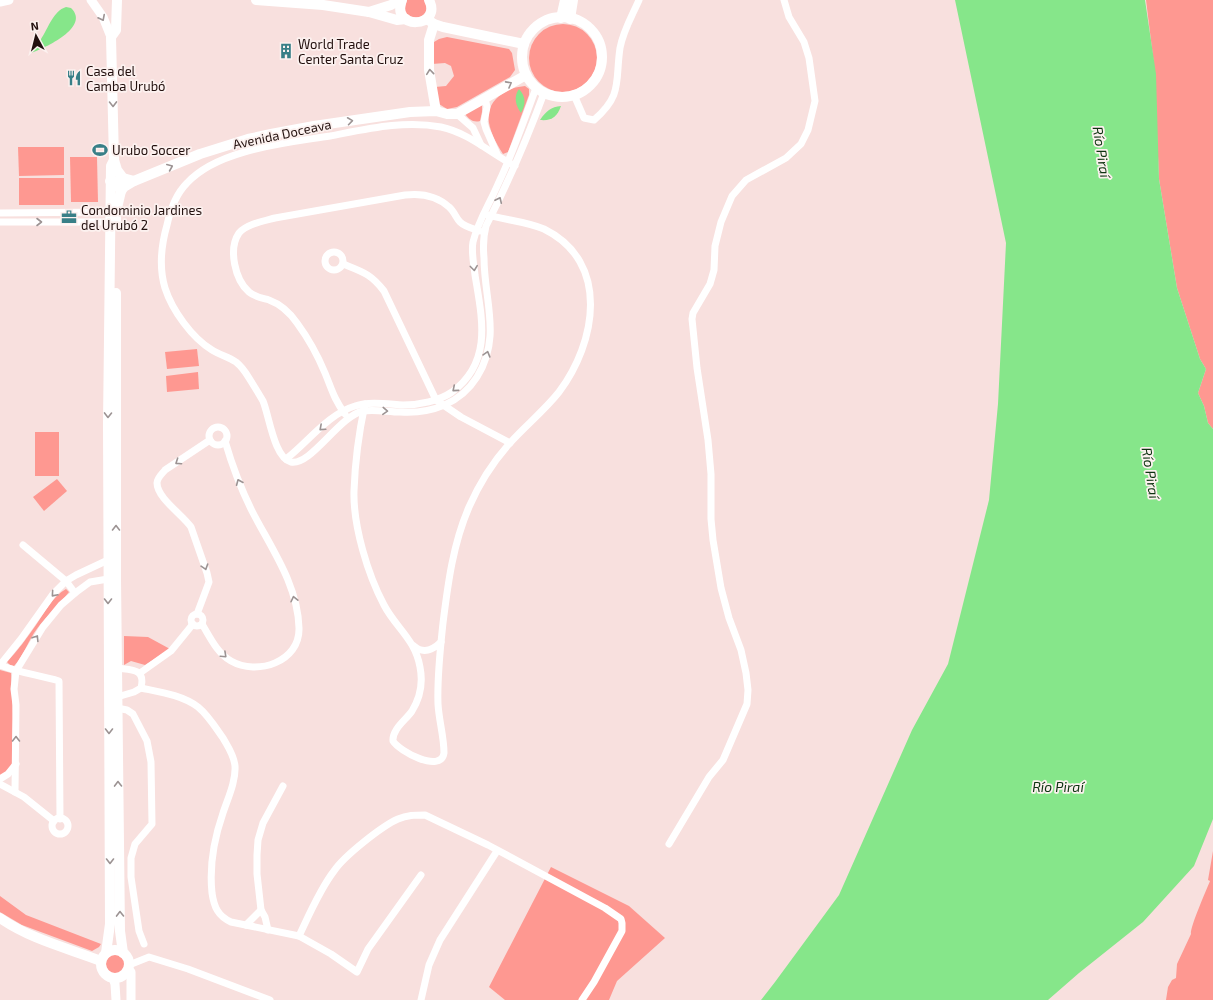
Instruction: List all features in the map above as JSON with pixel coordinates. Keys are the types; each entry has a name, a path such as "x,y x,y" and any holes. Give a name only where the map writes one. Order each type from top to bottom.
{"main road":[{"path":"117,0 116,30 111,37 114,160 117,170 123,178 134,181"},
{"path":"256,0 323,5 369,12 391,19 406,19 415,23 430,21 443,27 524,44"},
{"path":"369,12 401,0"},
{"path":"401,0 401,13 406,19"},
{"path":"565,0 565,18"},
{"path":"565,18 573,0"},
{"path":"431,1 429,40 430,70 436,111"},
{"path":"565,18 581,22 590,29 597,39 601,50 601,61 593,82 584,90 574,95 564,97 554,96 540,91 526,75 522,60 524,44 534,28 551,19 565,18"},
{"path":"457,114 526,75"},
{"name":"Avenida Doceava","path":"121,191 124,187 134,181 200,154 271,134 410,112 436,111 447,114 457,114"},
{"path":"110,181 116,182 121,191 116,212 112,579 110,924 102,970 109,977 113,978 122,976 129,967 129,960 123,952 120,932 117,668 112,579 108,560 109,217 110,181 111,166 114,160"},
{"path":"1,920 50,943 104,957 115,950 123,952"}],"street":[{"path":"0,2 9,0"},
{"path":"92,0 111,37"},
{"path":"574,95 584,118 588,120 594,120 612,101 616,88 620,48 623,35 639,0"},
{"path":"669,844 709,777 722,760 747,704 748,690 746,673 741,650 729,618 723,595 713,540 711,519 711,474 708,440 697,368 692,319 693,313 710,284 714,270 715,246 721,222 732,196 746,180 786,158 801,144 808,130 815,101 809,58 804,42 789,17 784,0"},
{"path":"515,166 507,162 482,145 454,130 441,127 410,124 395,125 276,145 240,153 200,171 186,184 175,200 163,241 161,266 165,288 171,303 180,318 200,340 211,350 239,364 250,378 263,401 277,447 286,459 292,462 303,460 347,418 364,408 405,405 436,400 453,391 463,382 476,363 482,346 482,322 474,267 473,249 476,230 484,214 507,162 540,91"},
{"path":"286,459 334,417 353,406 410,412 436,409 445,406 459,397 470,387 478,376 488,353 491,330 484,266 484,232 525,144 540,91"},
{"path":"485,98 487,107 484,122 497,154"},
{"path":"457,114 473,128 482,145"},
{"path":"473,128 484,122"},
{"path":"347,418 333,396 325,373 313,349 289,313 269,300 258,297 249,292 241,283 236,272 234,261 235,241 240,233 246,228 259,222 275,218 418,194 430,196 441,201 449,207 461,223 484,232"},
{"path":"0,213 109,217"},
{"path":"414,646 420,667 421,685 417,702 394,735 393,741 400,749 427,761 433,762 441,759 444,753 438,706 438,663 448,583 456,541 469,506 483,479 495,461 510,443 552,401 578,362 587,337 591,312 591,297 582,267 574,253 558,238 531,224 484,214"},
{"path":"0,222 109,217"},
{"path":"343,264 370,275 384,292 436,400 461,417 510,443"},
{"path":"364,408 354,492 361,542 370,575 381,600 417,649 425,651 435,648 441,642"},
{"path":"197,614 203,617 202,624 215,646 231,661 242,666 256,668 268,666 284,658 291,652 298,637 298,617 292,588 239,483 225,441 226,433 220,427 214,428 210,432 210,440"},
{"path":"210,440 217,444 225,441"},
{"path":"140,673 171,651 193,624 192,618 197,614 206,592 209,582 207,573 191,527 161,495 157,482 159,476 165,470 210,440"},
{"path":"23,545 66,581 74,593"},
{"path":"0,784 15,792 57,820 59,681 44,676 16,671 0,665 21,639 53,594 66,581 108,560"},
{"path":"15,792 16,705 14,689 16,671 43,627 61,605 74,593 90,582 112,579"},
{"path":"193,624 198,626 202,624"},
{"path":"117,668 133,670 140,673 142,677 141,688"},
{"path":"117,697 134,692 141,688 178,697 198,707 219,733 234,758 235,775 214,843 211,862 213,899 217,910 223,918 231,922 299,936 331,954 358,972 368,949 421,875"},
{"path":"117,708 127,710 133,714 147,741 151,762 152,824 135,844 131,858 131,877 139,931 144,944"},
{"path":"0,779 8,774 16,764"},
{"path":"268,930 261,910 257,874 258,840 263,823 283,786"},
{"path":"299,936 334,870 363,843 382,828 398,819 410,815 425,815 488,845 604,908 621,919 622,931 594,982 582,1000"},
{"path":"421,1000 429,965 440,940 497,851"},
{"path":"246,925 261,910"},
{"path":"131,1000 131,972 129,967 149,957 188,969 270,1000"},
{"path":"113,978 116,1000"}],"shaded area":[{"path":"407,0 425,0 427,8 424,14 419,18 408,16 404,10"},
{"path":"1146,0 1213,0 1213,429 1208,423 1204,406 1198,393 1206,369 1200,359 1177,288 1159,179 1154,65"},
{"path":"563,24 576,27 587,34 594,45 597,58 594,71 587,82 576,89 563,92 550,89 539,82 532,71 529,58 532,45 539,34 550,27"},
{"path":"447,37 509,49 512,53 515,70 510,77 457,107 447,109 439,104 435,87 446,86 454,76 451,66 445,63 432,64 434,42"},
{"path":"525,86 529,89 529,95 508,152 503,154 491,131 489,123 490,107 495,100 505,92 512,88"},
{"path":"482,105 480,121 471,120 465,114"},
{"path":"18,147 64,147 64,175 19,176"},
{"path":"70,157 97,157 98,202 71,202"},
{"path":"19,178 64,178 64,205 19,205"},
{"path":"197,349 199,366 167,369 165,352"},
{"path":"198,372 199,389 167,392 166,376"},
{"path":"35,432 59,432 59,476 35,476"},
{"path":"57,479 67,491 44,511 33,497"},
{"path":"66,589 69,592 38,628 14,666 10,665 7,662 26,639 49,605 61,592"},
{"path":"124,636 148,637 170,649 145,665 131,661 124,665"},
{"path":"0,670 11,673 13,719 12,764 9,770 0,777"},
{"path":"1213,851 1213,1000 1166,1000 1168,987 1172,980 1176,978 1177,964 1191,934 1191,930 1210,881 1208,880"},
{"path":"551,867 629,906 665,938 617,981 609,1000 505,1000 489,987"},
{"path":"0,896 26,915 101,944 92,951 22,925 0,912"},
{"path":"116,954 123,957 126,964 123,971 116,974 109,971 106,964 109,957"}],"water":[{"name":"Río Piraí","path":"955,0 1145,0 1156,74 1159,179 1177,288 1200,359 1206,369 1198,393 1204,406 1208,423 1213,429 1213,819 1194,866 1143,922 1048,1000 761,1000 839,895 912,730 948,664 989,500 998,404 1006,243"},
{"path":"66,7 71,8 76,15 75,22 71,29 55,42 31,53 30,51 40,41 54,16 61,9"},
{"path":"519,89 523,95 524,101 524,107 521,113 516,101 516,95"},
{"path":"561,106 554,118 540,120 549,110 554,107"}],"place":[{"name":"World Trade Center Santa Cruz","path":"286,51"},
{"name":"Casa del Camba Urubó","path":"74,78"},
{"name":"Urubo Soccer","path":"100,150"},
{"name":"Condominio Jardines del Urubó 2","path":"69,217"}]}
